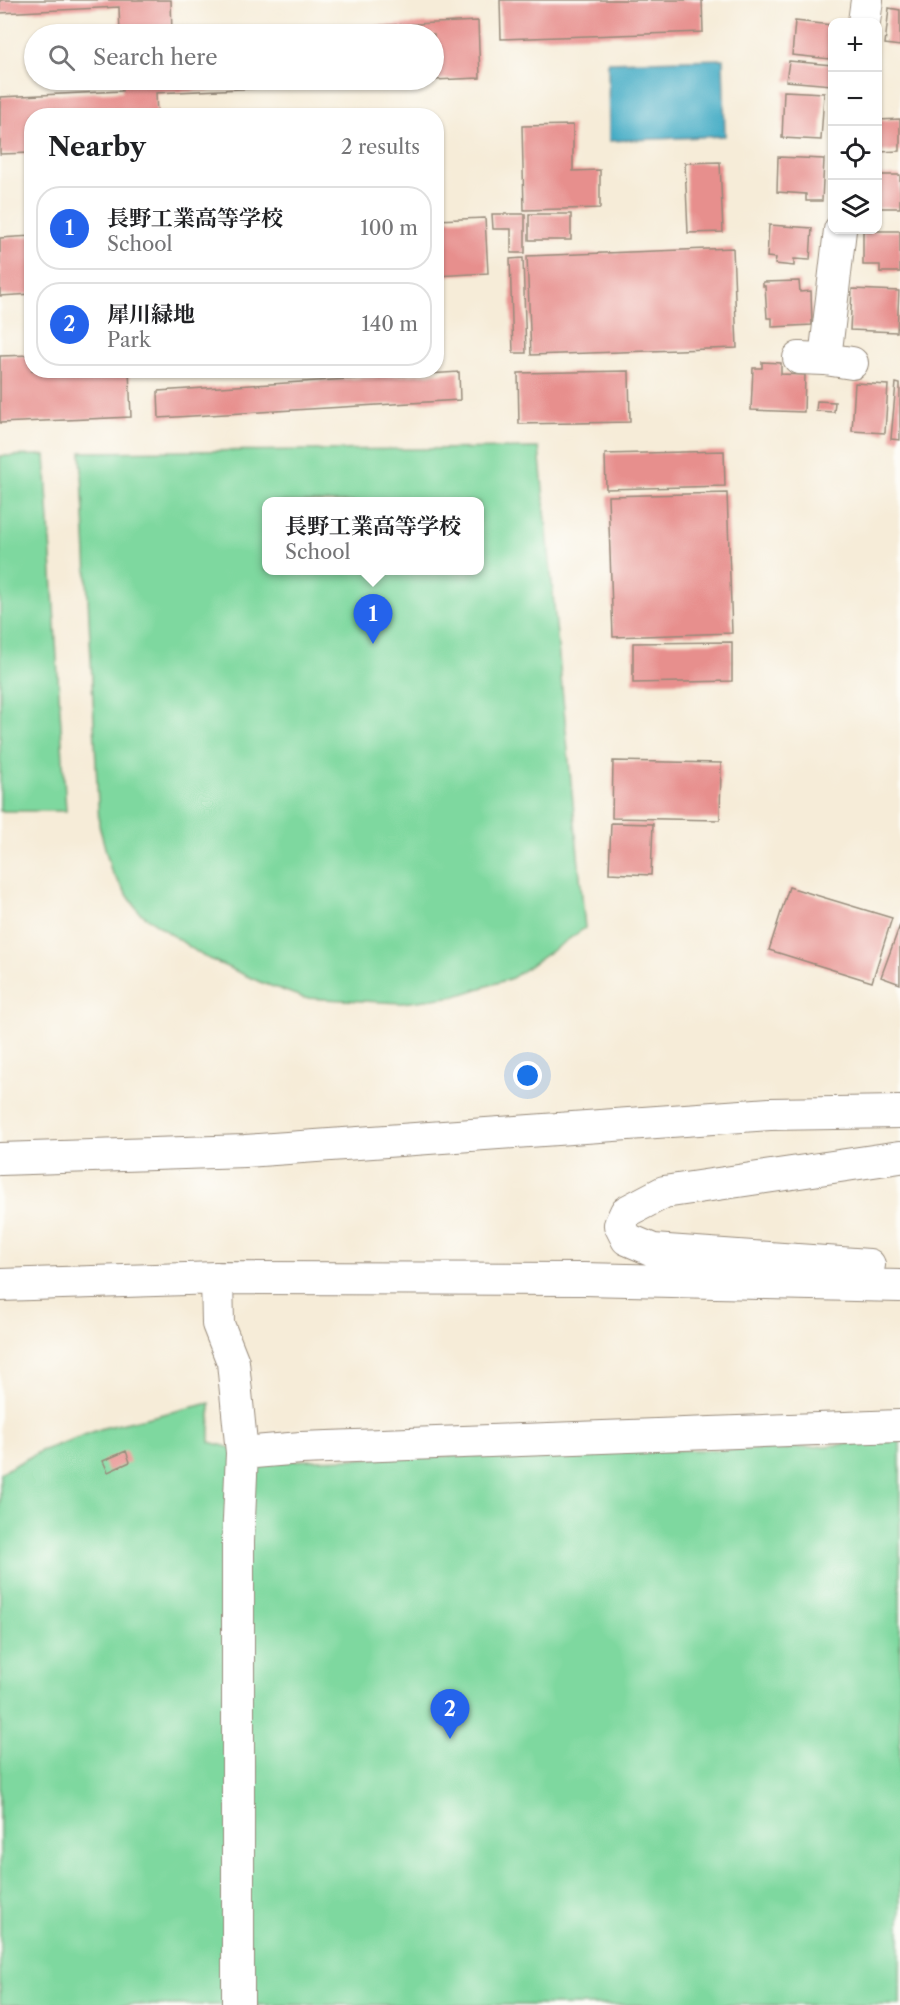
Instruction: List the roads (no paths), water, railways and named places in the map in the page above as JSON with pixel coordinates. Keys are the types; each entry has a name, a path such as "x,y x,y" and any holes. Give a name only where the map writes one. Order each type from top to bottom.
{"street":[{"path":"865,18 867,0"},
{"path":"825,360 840,234"},
{"path":"0,1159 245,1151 770,1114 900,1112"},
{"path":"900,1157 664,1192 626,1212 620,1225 627,1239 653,1250 900,1267"},
{"path":"0,1285 217,1278 583,1279 900,1286"},
{"path":"217,1278 219,1324 232,1362 242,1453 238,1541 238,2005"},
{"path":"242,1453 301,1448 900,1426"}],"water":[{"path":"723,59 725,136 609,141 608,62"}],"place":[{"name":"長野工業高等学校","path":"373,644"},
{"name":"犀川緑地","path":"450,1739"}]}
